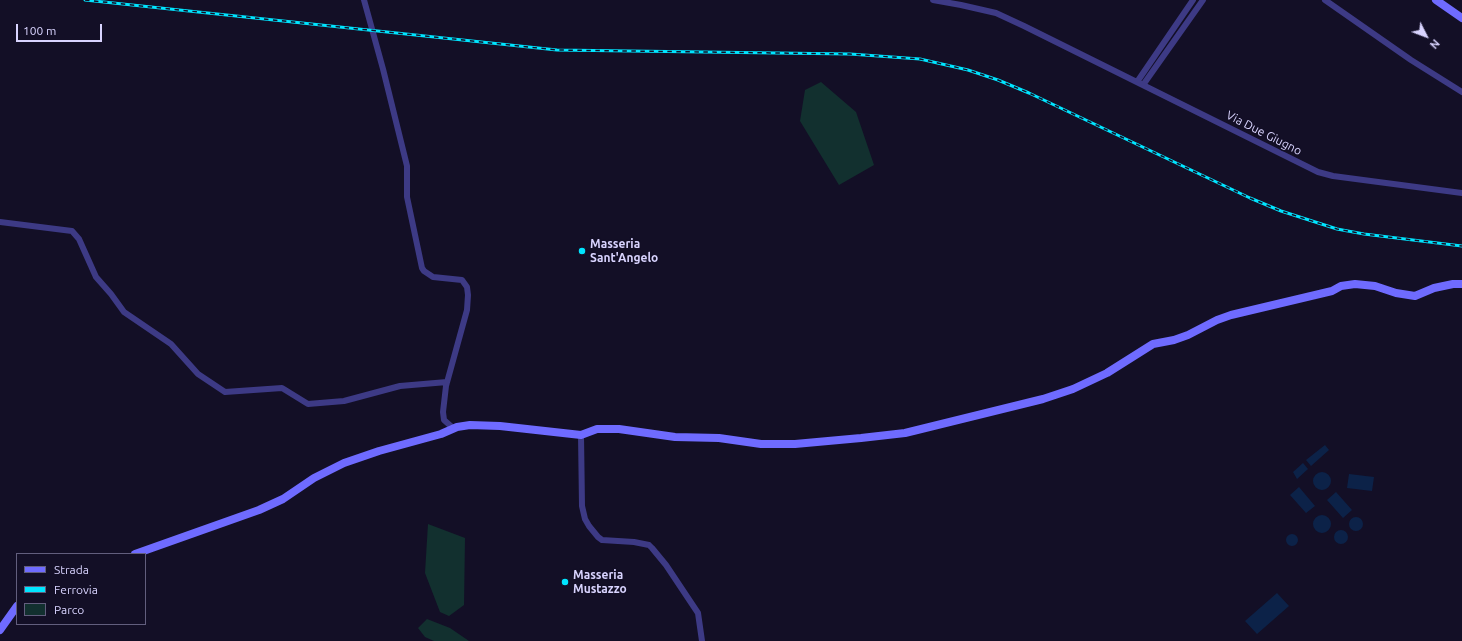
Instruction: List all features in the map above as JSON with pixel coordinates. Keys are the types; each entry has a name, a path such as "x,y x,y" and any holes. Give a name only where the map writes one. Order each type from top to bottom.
{"street":[{"path":"364,0 407,166 407,197 422,268 433,277 462,280 467,287 468,295 464,322 447,382 443,416 444,420 453,428"},
{"name":"Via Due Giugno","path":"933,0 996,13 1318,172 1333,176 1462,192"},
{"path":"1137,82 1193,0"},
{"path":"1143,85 1202,0"},
{"path":"1325,0 1411,60 1462,92"},
{"path":"1436,0 1462,18"},
{"path":"0,222 72,231 79,239 96,277 124,312 171,344 198,374 225,392 282,388 308,404 344,401 400,386 447,382"},
{"path":"138,553 259,510 283,498 314,478 344,463 379,450 441,434 453,428 470,425 500,426 582,435 597,429 619,429 675,437 719,438 761,444 794,444 905,433 1043,399 1073,389 1107,373 1153,344 1174,340 1188,335 1217,320 1231,315 1332,291 1341,286 1355,284 1375,286 1396,293 1415,296 1434,288 1453,284 1462,284"},
{"path":"582,435 582,506 585,519 589,526 602,540 634,542 649,545 652,548 666,565 698,613 702,641"},
{"path":"0,630 16,607"}],"green space":[{"path":"821,82 856,112 874,165 839,185 800,121 805,90"},
{"path":"428,524 465,538 464,605 449,616 440,612 425,573"},
{"path":"427,619 450,628 469,641 434,641 425,637 418,628"}],"water":[{"path":"1325,445 1329,450 1311,466 1306,460"},
{"path":"1303,463 1308,469 1297,479 1293,472"},
{"path":"1318,472 1326,472 1331,477 1329,488 1326,490 1318,490 1313,485 1313,477"},
{"path":"1349,474 1374,477 1372,491 1347,488"},
{"path":"1299,487 1315,506 1306,513 1290,495"},
{"path":"1336,492 1352,510 1343,518 1327,500"},
{"path":"1318,515 1326,515 1331,520 1329,531 1326,533 1318,533 1313,528 1313,520"},
{"path":"1356,517 1361,519 1363,524 1361,529 1356,531 1351,529 1349,524 1351,519"},
{"path":"1341,530 1346,532 1348,537 1346,542 1341,544 1336,542 1334,537 1336,532"},
{"path":"1294,534 1297,535 1297,545 1290,546 1287,545 1286,538 1287,535"},
{"path":"1277,593 1289,606 1257,634 1245,621"}],"railway":[{"path":"85,0 557,50 850,54 920,59 968,70 998,80 1029,93 1250,198 1281,211 1337,229 1364,234 1462,246"}],"place":[{"name":"Masseria Sant'Angelo","path":"582,251"},
{"name":"Masseria Mustazzo","path":"565,582"}]}
